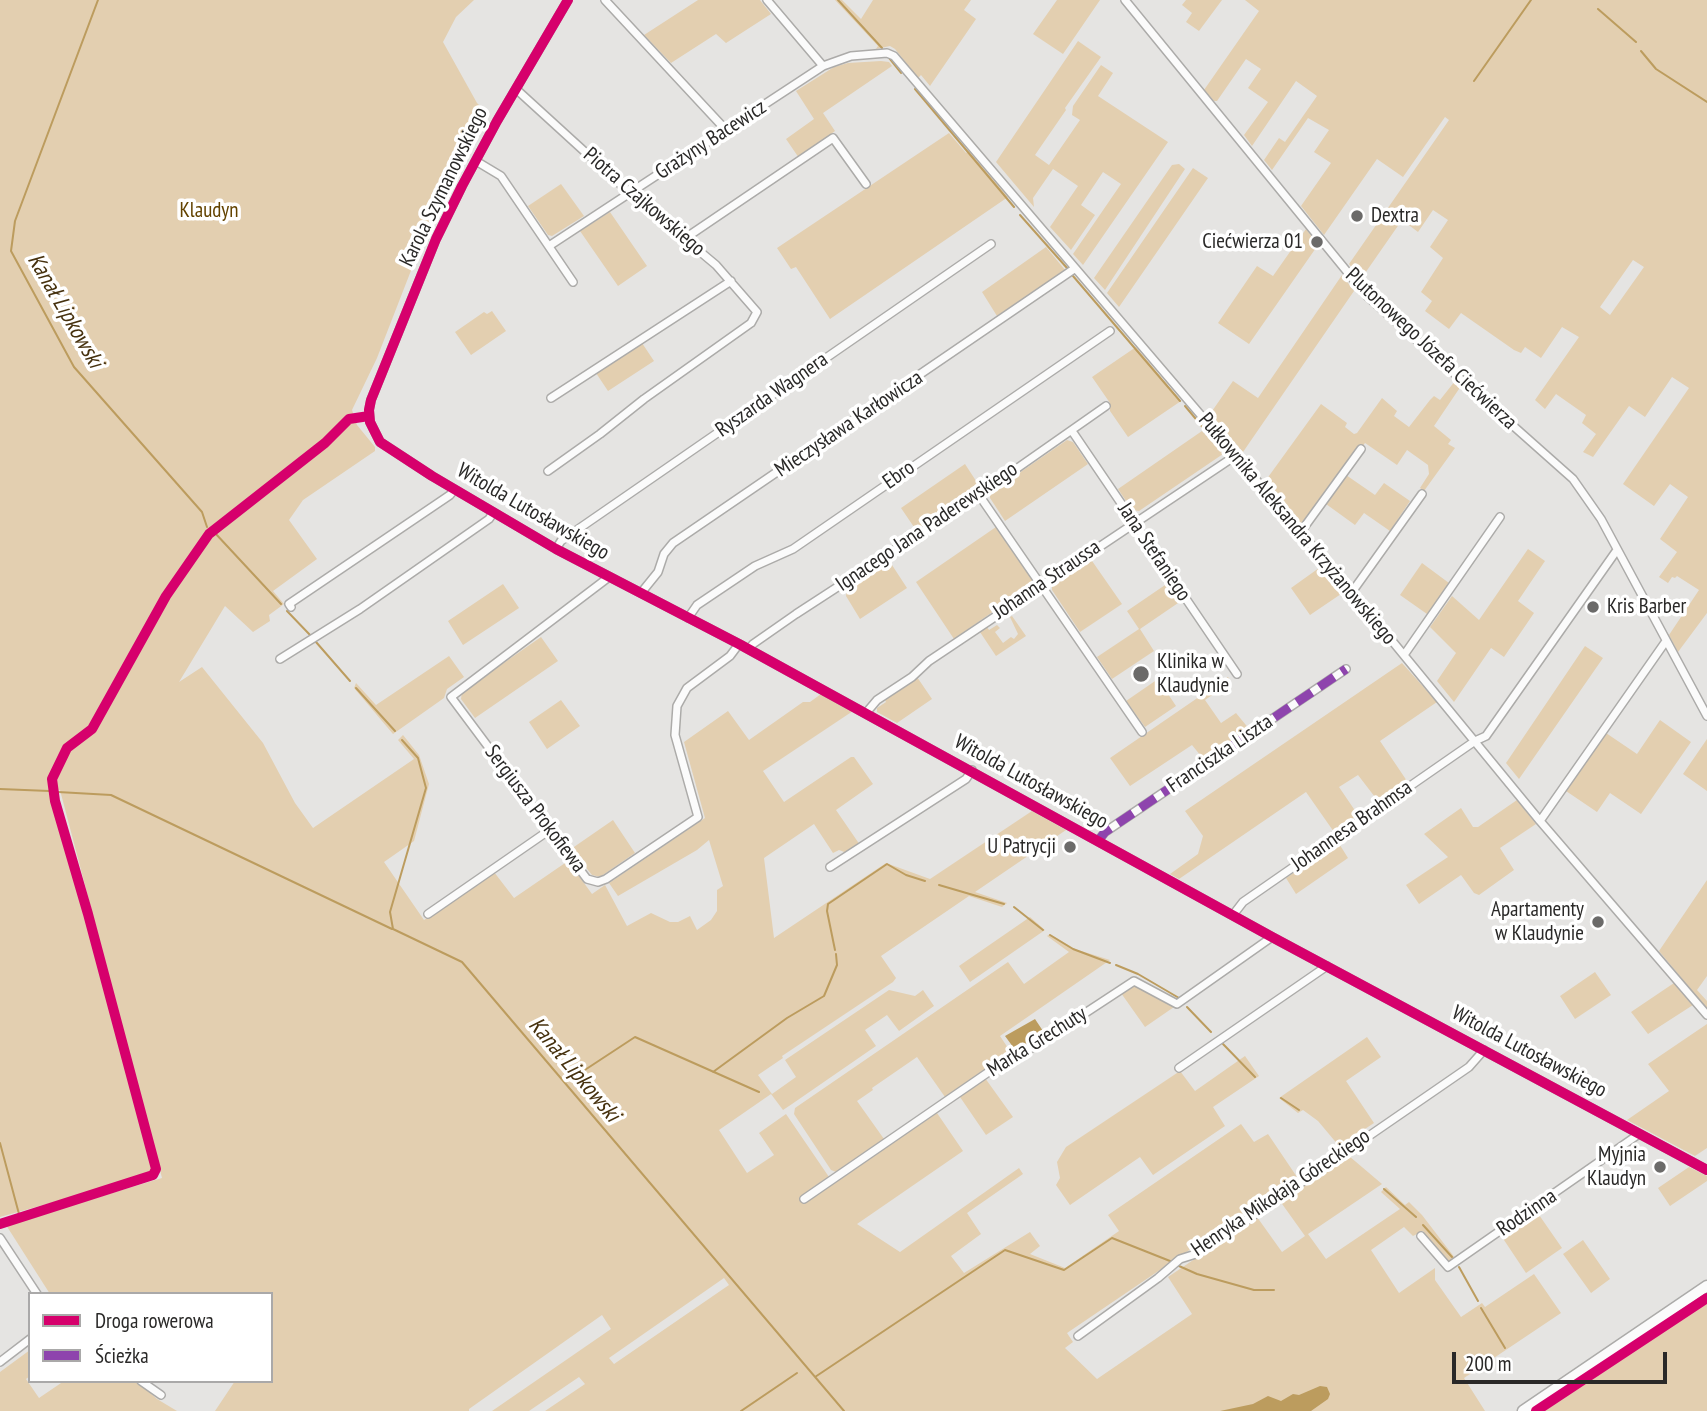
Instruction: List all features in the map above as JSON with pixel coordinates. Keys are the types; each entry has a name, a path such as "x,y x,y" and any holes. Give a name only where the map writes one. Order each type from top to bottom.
{"main road":[{"path":"1523,1411 1707,1286"}],"street":[{"name":"Karola Szymanowskiego","path":"371,400 432,249 475,161 568,0"},
{"path":"605,0 725,129"},
{"path":"767,0 823,66"},
{"name":"Plutonowego Józefa Ciećwierza","path":"1125,0 1347,274 1391,318 1567,473 1589,499 1707,716"},
{"name":"Grażyny Bacewicz","path":"549,246 823,66 839,58 880,54"},
{"name":"Pułkownika Aleksandra Krzyżanowskiego","path":"880,54 894,56 1352,592 1540,821 1707,1015"},
{"name":"Piotra Czajkowskiego","path":"516,89 630,193 706,256 756,310 756,317 751,323 548,471"},
{"path":"684,239 833,138 866,184"},
{"path":"475,161 500,176 573,282"},
{"name":"Ryszarda Wagnera","path":"556,549 561,541 991,244"},
{"name":"Mieczysława Karłowicza","path":"641,593 658,572 664,554 673,543 1074,269"},
{"path":"551,398 731,281"},
{"name":"Ebro","path":"688,618 698,605 755,566 793,548 1110,331"},
{"name":"Witolda Lutosławskiego","path":"371,400 370,422 380,442 493,513 556,549 749,649 1272,937 1707,1170"},
{"name":"Ignacego Jana Paderewskiego","path":"749,649 796,614 979,495 1106,406"},
{"name":"Jana Stefaniego","path":"1072,431 1237,674"},
{"path":"1300,533 1361,449"},
{"name":"Johanna Straussa","path":"866,713 877,700 912,677 929,661 1235,456"},
{"path":"291,607 289,604 454,490"},
{"path":"1352,592 1422,494"},
{"path":"979,495 1142,732"},
{"path":"280,659 360,609 489,519 493,513"},
{"path":"1404,655 1500,517"},
{"name":"Johannesa Brahmsa","path":"1233,915 1243,902 1486,736 1617,550"},
{"name":"Sergiusza Prokofiewa","path":"609,577 451,697 587,879 598,883 698,817 675,735 677,706 687,688 730,656 739,644"},
{"path":"1540,821 1666,641"},
{"name":"Franciszka Liszta","path":"1098,841 1105,832 1346,669"},
{"path":"830,867 966,779 972,770"},
{"path":"428,914 551,829"},
{"name":"Marka Grechuty","path":"804,1199 993,1069 1035,1046 1134,981 1177,1004 1272,937"},
{"path":"1179,1068 1327,966"},
{"name":"Henryka Mikołaja Góreckiego","path":"1078,1336 1180,1259 1199,1253 1469,1067 1484,1050"},
{"name":"Rodzinna","path":"1421,1236 1448,1268 1640,1134"},
{"path":"0,1238 36,1292"},
{"path":"0,1362 28,1341"},
{"path":"144,1383 161,1395"}],"green space":[{"name":"Klaudyn","path":"0,0 474,0 456,17 443,42 477,103 485,111 440,196 377,358 352,410 357,425 375,447 375,451 303,500 289,520 317,559 273,591 284,604 269,615 270,621 253,632 225,606 179,682 202,667 263,743 295,803 313,828 414,759 398,740 403,735 419,755 429,784 414,841 384,862 424,920 494,872 514,898 568,861 592,894 605,885 627,926 651,913 670,922 678,922 690,916 697,930 711,920 717,911 717,890 723,886 709,840 697,850 618,896 609,883 705,818 684,742 728,711 749,740 803,702 810,702 821,694 853,711 763,771 784,802 851,757 854,757 873,784 836,810 860,845 847,853 839,850 833,853 814,824 764,858 774,938 886,863 930,879 1032,811 1066,830 975,892 1007,903 1002,907 969,896 881,956 896,978 893,982 758,1075 772,1094 796,1077 785,1060 889,990 915,996 923,990 934,1006 899,1031 887,1015 865,1030 876,1046 792,1104 783,1110 771,1094 719,1130 747,1173 774,1155 759,1133 786,1114 829,1177 801,1196 805,1203 937,1113 963,1151 857,1224 900,1252 1019,1168 1023,1174 967,1213 981,1234 951,1256 964,1273 1030,1232 1040,1246 1030,1254 1065,1268 1119,1231 1108,1215 1241,1124 1254,1142 1268,1134 1297,1177 1067,1333 1073,1342 1065,1348 1097,1379 1192,1314 1168,1277 1257,1217 1282,1252 1305,1236 1280,1201 1349,1156 1382,1184 1308,1234 1326,1259 1400,1209 1381,1192 1386,1187 1405,1205 1409,1202 1422,1215 1455,1258 1449,1261 1423,1231 1413,1236 1404,1227 1371,1250 1399,1293 1435,1268 1435,1280 1461,1317 1482,1303 1485,1307 1534,1274 1561,1313 1464,1378 1485,1411 545,1411 585,1384 579,1377 529,1411 492,1411 611,1329 602,1315 469,1411 215,1411 234,1383 273,1383 273,1292 49,1292 6,1225 162,1178 60,790 50,789 152,1169 148,1173 0,1217","holes":["724,1278 729,1285 614,1364 609,1358"]},
{"path":"698,0 760,0 771,14 726,43 716,34 671,63 644,35"},
{"path":"835,0 842,0 861,19 873,0 971,0 964,10 976,19 930,86 921,75 918,78 895,49 890,46 876,49 878,46"},
{"path":"1057,0 1100,0 1063,54 1033,34"},
{"path":"1186,0 1222,0 1199,31 1186,22 1192,13 1182,5"},
{"path":"1245,0 1707,0 1707,613 1678,652 1669,635 1699,590 1677,576 1672,577 1668,583 1659,577 1677,552 1660,539 1688,497 1670,484 1654,506 1623,484 1689,388 1672,377 1645,417 1629,406 1593,457 1583,452 1596,434 1582,423 1586,415 1556,394 1545,409 1535,400 1579,337 1562,327 1541,358 1525,347 1521,353 1514,350 1461,313 1449,329 1425,311 1432,301 1421,292 1443,258 1430,247 1448,220 1433,210 1418,232 1402,220 1361,279 1349,264 1449,120 1445,117 1403,177 1377,159 1324,235 1301,206 1331,163 1314,152 1329,130 1308,118 1272,170 1264,160 1279,138 1285,142 1317,96 1296,81 1252,146 1244,135 1268,102 1248,88 1261,69 1246,59 1217,101 1204,90 1259,11","holes":["1633,260 1644,267 1610,315 1600,307"]},
{"path":"1078,41 1101,57 1035,155 1049,165 1080,120 1072,115 1073,106 1101,65 1113,73 1098,96 1168,142 1083,265 1073,254 1121,184 1103,172 1081,205 1095,215 1071,250 1050,227 1078,186 1053,169 1033,198 1034,207 996,162"},
{"path":"889,62 892,66 823,113 835,131 799,158 786,139 814,119 796,91 834,67 848,63"},
{"path":"949,133 966,153 969,151 1008,197 830,319 796,267 791,269 777,248"},
{"path":"1179,164 1185,169 1105,290 1094,278 1172,165"},
{"path":"1193,168 1208,178 1119,307 1107,293"},
{"path":"561,184 584,216 552,236 548,235 528,206"},
{"path":"610,212 647,266 618,286 580,231"},
{"path":"1306,229 1318,245 1249,344 1218,323 1257,266 1273,276"},
{"path":"1046,247 1065,270 997,316 982,292"},
{"path":"1342,275 1354,291 1243,452 1210,414 1233,381 1258,398"},
{"path":"492,311 506,331 471,355 455,332 484,312 487,314"},
{"path":"642,343 654,361 608,391 596,373"},
{"path":"1136,347 1181,401 1128,437 1092,377"},
{"path":"1455,381 1461,386 1434,426 1451,440 1448,444 1455,448 1424,491 1420,488 1429,474 1428,465 1407,450 1397,465 1365,443 1303,524 1298,524 1276,499 1279,495 1266,480 1321,404 1347,423 1345,427 1354,434 1382,398 1397,411 1394,416 1409,427 1434,396 1440,400"},
{"path":"1202,431 1223,454 1139,511 1132,510 1118,489"},
{"path":"1067,440 1073,442 1088,464 1005,521 990,498 990,493"},
{"path":"965,464 980,487 916,530 901,508"},
{"path":"1346,475 1375,495 1384,483 1410,501 1390,531 1364,513 1355,525 1326,504"},
{"path":"996,527 1034,583 954,639 916,582"},
{"path":"1528,549 1545,561 1518,601 1534,613 1504,657 1491,648 1454,702 1437,681 1456,653 1430,627 1452,596 1479,620"},
{"path":"1090,558 1122,604 1080,632 1052,590 1052,583"},
{"path":"1422,563 1449,583 1427,614 1400,595"},
{"path":"886,564 892,565 907,588 860,619 846,596 847,591"},
{"path":"1319,568 1341,594 1310,615 1291,588"},
{"path":"1168,583 1181,601 1140,629 1154,651 1112,679 1097,657 1139,629 1127,611"},
{"path":"503,584 519,608 463,645 448,621"},
{"path":"1012,616 1026,636 996,656 980,632 997,625 1000,628 995,632 1003,643 1011,637 1014,639 1018,634 1010,617"},
{"path":"541,637 558,661 475,718 461,699 462,692"},
{"path":"1585,646 1603,658 1519,779 1506,763"},
{"path":"449,656 464,677 447,689 444,698 393,734 354,688 356,683 376,705"},
{"path":"1402,663 1437,702 1380,741 1407,781 1378,801 1358,775 1339,787 1358,815 1334,832 1306,792 1179,879 1170,874 1198,854 1203,836 1185,811"},
{"path":"917,677 932,699 897,723 877,712 877,708 886,702 885,700"},
{"path":"1228,677 1231,682 1205,700 1221,723 1236,713 1250,730 1205,761 1192,745 1130,786 1110,758"},
{"path":"1158,679 1176,706 1145,727 1126,701"},
{"path":"561,700 580,726 547,749 529,722"},
{"path":"1660,720 1691,742 1641,814 1610,793 1597,812 1566,791 1606,733 1637,754"},
{"path":"1707,739 1707,791 1683,774"},
{"path":"1517,800 1536,824 1500,848 1514,870 1479,895 1474,893 1461,875 1419,904 1406,885 1448,857 1424,834 1461,808 1473,827 1478,827"},
{"path":"613,820 635,853 600,877 592,875 571,849"},
{"path":"1338,842 1348,858 1296,894 1286,878"},
{"path":"1707,880 1707,976 1697,990 1707,1001 1707,1009 1659,951"},
{"path":"1030,917 1045,930 970,982 959,966"},
{"path":"1050,934 1075,949 1110,960 1000,1036 1012,1054 945,1097 917,1057 872,1088 873,1090 857,1101 884,1139 836,1172 831,1170 794,1114 795,1108 1008,962 1024,984 1069,952 1047,936"},
{"path":"1595,972 1611,995 1575,1019 1560,996"},
{"path":"1674,983 1693,1005 1648,1034 1631,1012"},
{"path":"1140,986 1174,1007 1145,1027 1121,993 1130,987"},
{"path":"1707,1024 1707,1148 1695,1156 1627,1120 1669,1091 1648,1064"},
{"path":"1367,1037 1381,1057 1346,1081 1374,1123 1339,1146 1318,1121 1303,1110 1298,1113 1279,1098"},
{"path":"1245,1056 1259,1076 1213,1107 1225,1126 1153,1175 1140,1157 1070,1205 1056,1185 1060,1178 1057,1162 1066,1147 1180,1071 1195,1091"},
{"path":"985,1078 1013,1117 986,1135 960,1097"},
{"path":"1689,1167 1707,1176 1707,1181 1670,1206 1658,1188"},
{"path":"1537,1212 1562,1248 1526,1273 1502,1237"},
{"path":"1583,1240 1610,1279 1591,1293 1563,1254"},
{"path":"1707,1300 1707,1411 1544,1411"},
{"path":"28,1351 26,1379 39,1398 61,1383 139,1383 157,1399 177,1411 0,1411 0,1372"}],"shaded area":[{"path":"1035,1019 1045,1034 1016,1051 1005,1036"},
{"path":"1320,1386 1327,1387 1330,1394 1328,1399 1311,1411 1220,1411 1253,1404 1268,1396 1281,1401 1293,1394 1299,1395"}],"waterway":[{"name":"Kanał Lipkowski","path":"98,0 15,221 11,251 74,367 202,512 207,527"},
{"path":"838,0 882,48"},
{"path":"1474,81 1531,0"},
{"path":"1598,9 1636,42"},
{"path":"1641,51 1656,69 1707,102"},
{"path":"889,58 901,73"},
{"path":"915,89 1014,207"},
{"path":"1020,215 1067,268"},
{"path":"1073,276 1180,401"},
{"path":"1185,406 1226,455"},
{"name":"Kanał Lipkowski","path":"215,533 281,604"},
{"name":"Kanał Lipkowski","path":"287,611 311,636"},
{"name":"Kanał Lipkowski","path":"316,642 350,681"},
{"name":"Kanał Lipkowski","path":"356,688 395,731"},
{"name":"Kanał Lipkowski","path":"402,740 418,758 426,788 390,912 393,929 462,962 844,1411"},
{"path":"0,789 49,791"},
{"path":"58,792 111,795 392,929"},
{"path":"835,950 828,904 887,864 906,875 925,881"},
{"path":"939,885 1004,904"},
{"path":"1014,907 1043,930"},
{"path":"1050,935 1073,949 1110,963"},
{"path":"713,1072 787,1018 824,996 837,965 836,954"},
{"path":"1116,965 1138,974 1179,998"},
{"path":"1187,1007 1211,1032"},
{"path":"565,1083 635,1037 759,1092"},
{"path":"1223,1044 1255,1077"},
{"path":"1281,1098 1299,1110"},
{"path":"0,1143 19,1214"},
{"path":"1384,1189 1416,1217"},
{"path":"1423,1225 1452,1257"},
{"path":"815,1377 1005,1250 1064,1270 1112,1238 1170,1261"},
{"path":"1179,1266 1197,1274 1254,1290 1274,1290"},
{"path":"1459,1267 1478,1301"},
{"path":"1481,1308 1505,1348"},
{"path":"741,1411 797,1373"}],"marked path":[{"path":"1098,841 1105,832 1346,669"}],"cycle path":[{"path":"568,0 497,121 436,239 371,400 370,422 380,442 556,549 739,644 1272,937 1707,1170"},
{"path":"0,1224 153,1175 156,1169 55,801 52,779 67,748 92,729 166,596 209,534 325,443 349,419 369,416"},
{"path":"1536,1411 1707,1298"}],"place":[{"name":"Dextra","path":"1357,216"},
{"name":"Ciećwierza 01","path":"1317,242"},
{"name":"Kris Barber","path":"1593,607"},
{"name":"Klinika w Klaudynie","path":"1141,674"},
{"name":"U Patrycji","path":"1070,847"},
{"name":"Apartamenty w Klaudynie","path":"1598,922"},
{"name":"Myjnia Klaudyn","path":"1660,1167"}]}
